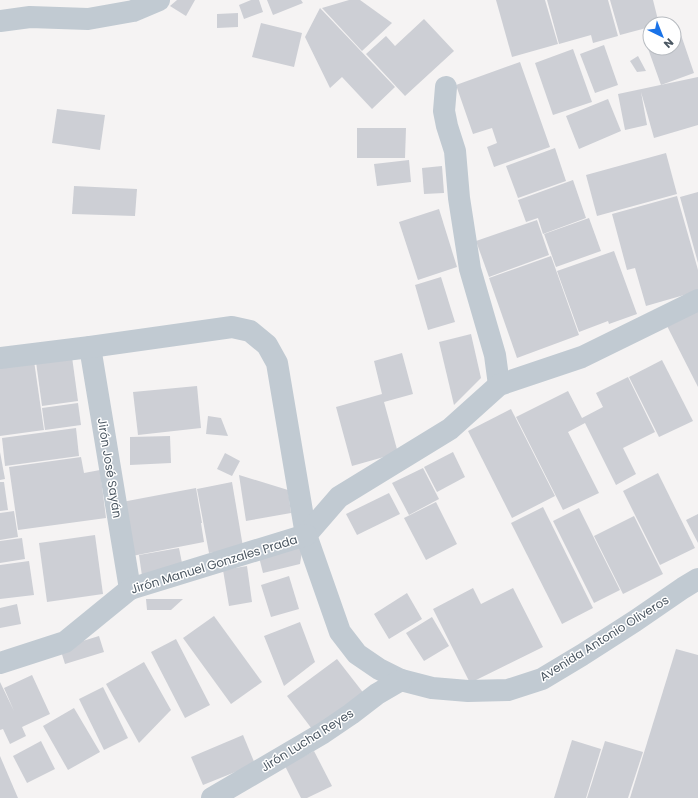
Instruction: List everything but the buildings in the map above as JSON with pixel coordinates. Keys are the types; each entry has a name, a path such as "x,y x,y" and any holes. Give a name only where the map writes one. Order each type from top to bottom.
{"street":[{"path":"0,21 30,17 88,19 133,11 159,0"},
{"path":"446,87 444,111 455,151 459,198 470,269 495,354 499,385"},
{"path":"306,535 339,497 450,429 499,385 582,357 698,300"},
{"name":"Avenida Antonio Oliveros","path":"0,358 232,327 250,331 267,345 277,363 306,535 340,632 357,654 379,669 401,680 432,688 468,691 508,690 542,679 698,579"},
{"name":"Jirón José Sayán","path":"90,347 130,589"},
{"name":"Jirón Manuel Gonzales Prada","path":"0,663 65,642 130,589 306,535"},
{"name":"Jirón Lucha Reyes","path":"212,798 323,733 377,694 401,680"}]}
